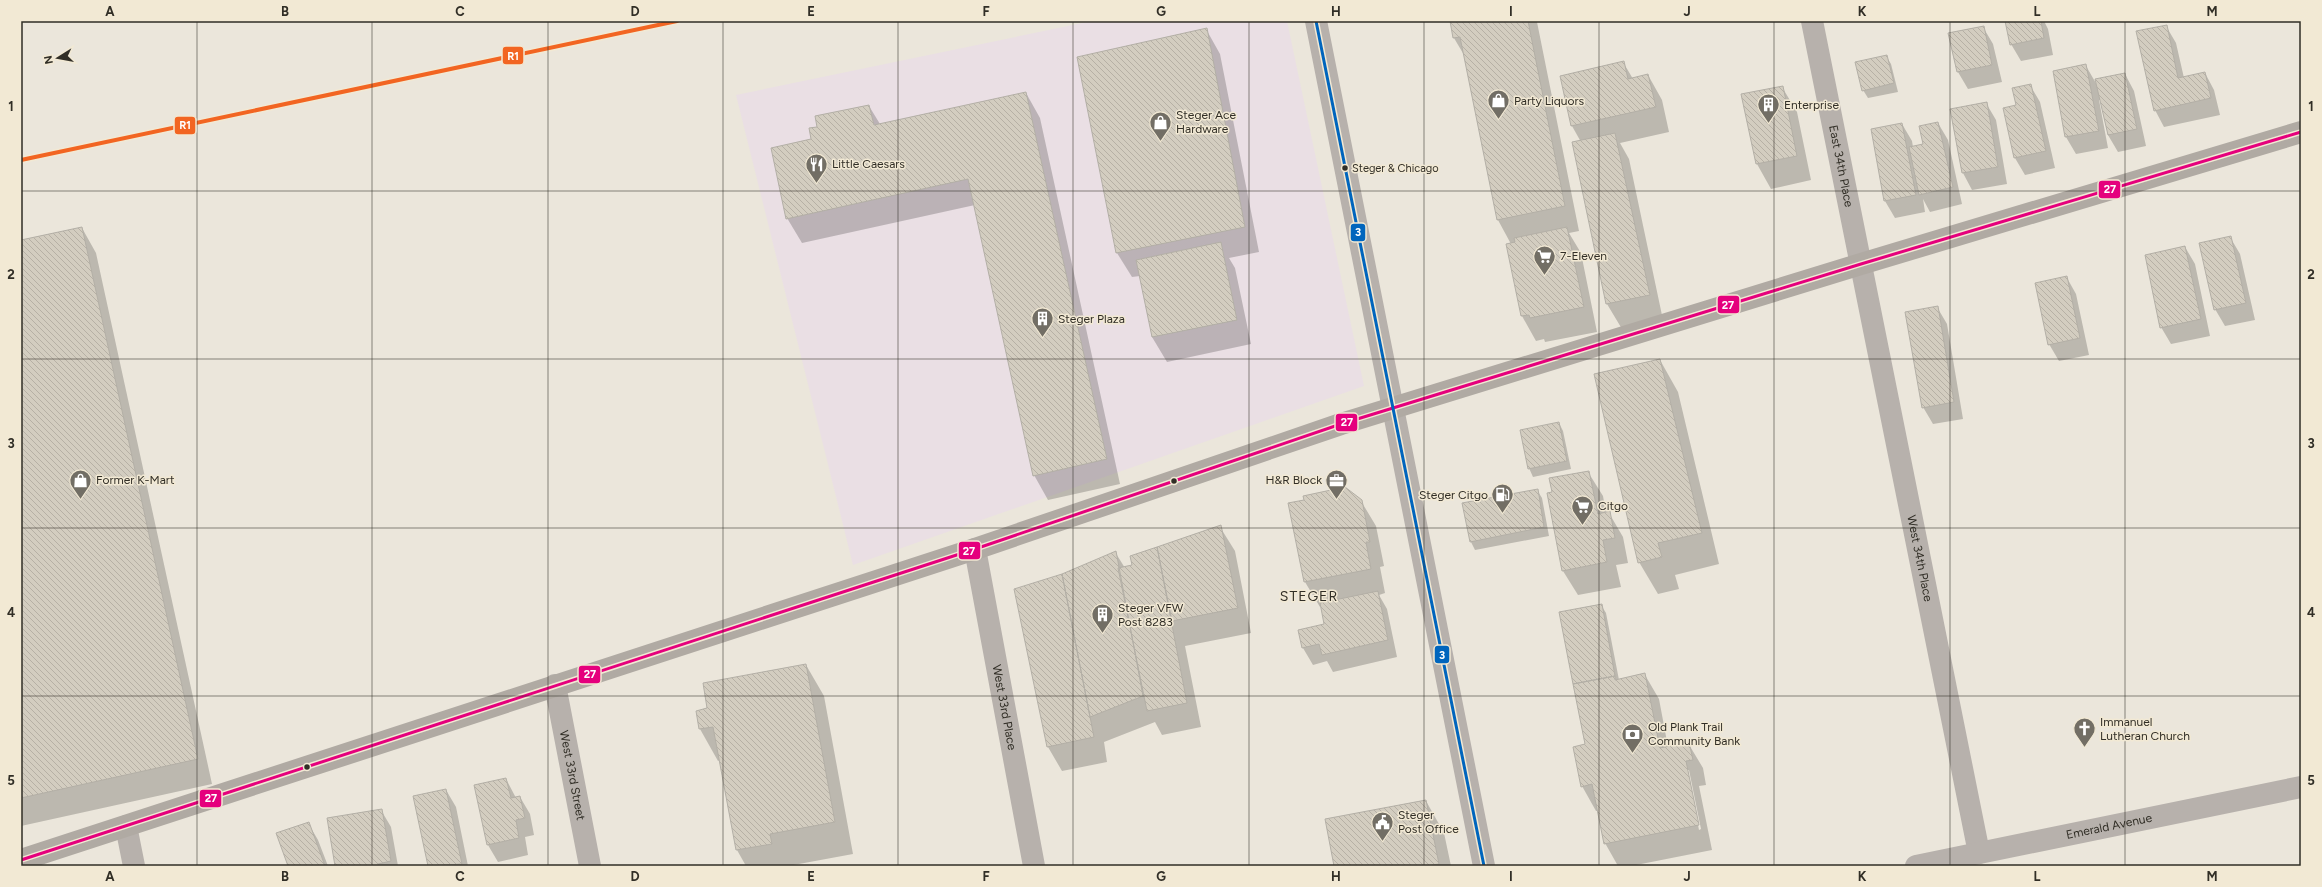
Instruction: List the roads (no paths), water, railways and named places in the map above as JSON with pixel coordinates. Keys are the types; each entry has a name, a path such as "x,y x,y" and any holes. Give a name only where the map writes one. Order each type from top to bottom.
{"main road":[{"path":"21,860 975,549 1393,407 1861,264 2301,132"}],"street":[{"path":"1316,21 1484,866"},
{"name":"East 34th Place","path":"1812,21 1861,264"},
{"name":"West 34th Place","path":"1861,264 1979,853"},
{"name":"West 33rd Place","path":"975,549 1034,866"},
{"name":"West 33rd Street","path":"555,685 590,866"},
{"name":"Emerald Avenue","path":"1916,866 2301,787"},
{"path":"126,826 134,866"}],"place":[{"name":"Party Liquors","path":"1498,120"},
{"name":"Enterprise","path":"1769,124"},
{"name":"Steger Ace Hardware","path":"1161,142"},
{"name":"Steger & Chicago","path":"1345,168"},
{"name":"Little Caesars","path":"817,184"},
{"name":"7-Eleven","path":"1545,276"},
{"name":"Steger Plaza","path":"1042,338"},
{"name":"Former K-Mart","path":"81,500"},
{"name":"H&R Block","path":"1337,500"},
{"name":"Steger Citgo","path":"1503,514"},
{"name":"Citgo","path":"1583,526"},
{"name":"Steger VFW Post 8283","path":"1103,634"},
{"name":"Immanuel Lutheran Church","path":"2085,748"},
{"name":"Old Plank Trail Community Bank","path":"1633,754"},
{"name":"Steger Post Office","path":"1382,842"}],"district":[{"name":"STEGER","path":"1309,596"}]}
